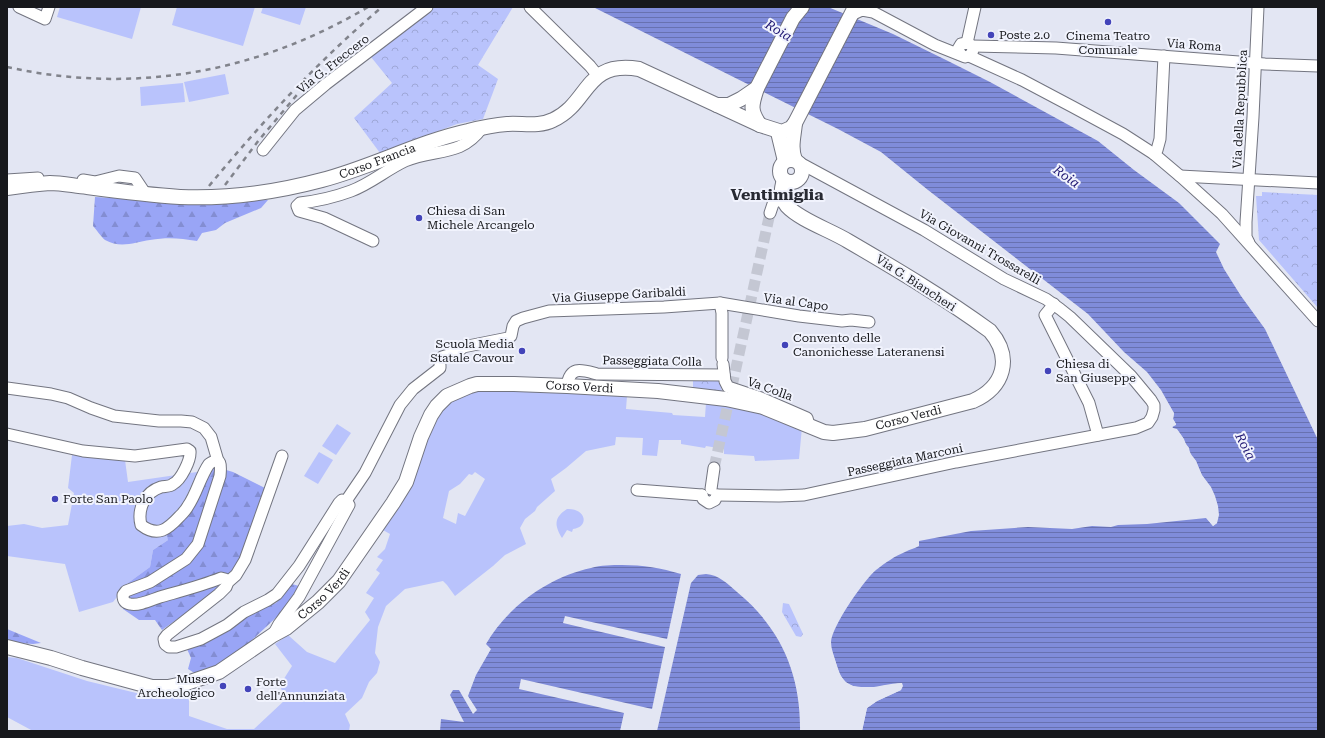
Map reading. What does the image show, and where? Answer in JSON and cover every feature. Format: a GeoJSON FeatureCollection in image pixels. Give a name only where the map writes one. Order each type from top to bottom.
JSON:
{"type":"FeatureCollection","features":[{"type":"Feature","properties":{"kind":"main road"},"geometry":{"type":"LineString","coordinates":[[717,105],[729,105],[746,102],[757,88],[795,13],[802,7]]}},
{"type":"Feature","properties":{"kind":"main road"},"geometry":{"type":"LineString","coordinates":[[793,161],[781,165],[779,170],[780,176],[784,180],[792,182],[800,178],[802,168],[793,161],[778,132],[786,131],[791,128],[861,10]]}},
{"type":"Feature","properties":{"kind":"main road","name":"Corso Francia"},"geometry":{"type":"LineString","coordinates":[[7,188],[51,183],[180,197],[227,196],[262,193],[322,180],[432,141],[482,128],[506,124],[547,123],[558,118],[567,111],[598,76],[610,70],[626,66],[639,69],[778,132]]}},
{"type":"Feature","properties":{"kind":"main road"},"geometry":{"type":"LineString","coordinates":[[746,102],[760,125]]}},
{"type":"Feature","properties":{"kind":"main road"},"geometry":{"type":"LineString","coordinates":[[793,161],[792,152],[797,119]]}},
{"type":"Feature","properties":{"kind":"main road"},"geometry":{"type":"LineString","coordinates":[[781,196],[781,189],[784,180]]}},
{"type":"Feature","properties":{"kind":"main road","name":"Via G. Biancheri"},"geometry":{"type":"LineString","coordinates":[[781,196],[784,202],[794,212],[833,232],[898,270],[990,331],[1002,349],[1004,360],[1003,371],[998,378]]}},
{"type":"Feature","properties":{"kind":"main road","name":"Corso Verdi"},"geometry":{"type":"LineString","coordinates":[[7,647],[152,687],[168,687],[187,684],[219,672],[273,635],[286,628],[307,611],[339,581],[393,503],[402,487],[421,437],[431,415],[437,406],[447,396],[459,389],[477,384],[567,386],[658,392],[726,399],[763,407],[824,432],[833,433],[864,429],[973,401],[984,396],[998,378]]}},
{"type":"Feature","properties":{"kind":"street"},"geometry":{"type":"LineString","coordinates":[[19,7],[45,19],[48,7]]}},
{"type":"Feature","properties":{"kind":"street","name":"Via G. Freccero"},"geometry":{"type":"LineString","coordinates":[[263,150],[295,110],[326,84],[428,7]]}},
{"type":"Feature","properties":{"kind":"street"},"geometry":{"type":"LineString","coordinates":[[530,7],[590,66],[598,76]]}},
{"type":"Feature","properties":{"kind":"street"},"geometry":{"type":"LineString","coordinates":[[975,7],[966,49],[1123,134],[1154,154],[1226,218],[1318,321]]}},
{"type":"Feature","properties":{"kind":"street","name":"Via della Repubblica"},"geometry":{"type":"LineString","coordinates":[[1250,245],[1246,237],[1258,7]]}},
{"type":"Feature","properties":{"kind":"street","name":"Via Roma"},"geometry":{"type":"LineString","coordinates":[[861,10],[927,40],[938,40],[966,49],[1056,48],[1255,63],[1318,66]]}},
{"type":"Feature","properties":{"kind":"street"},"geometry":{"type":"LineString","coordinates":[[1154,154],[1157,150],[1160,139],[1164,56]]}},
{"type":"Feature","properties":{"kind":"street"},"geometry":{"type":"LineString","coordinates":[[373,241],[324,218],[299,211],[297,206],[300,203],[351,191],[406,160],[462,146],[475,138],[482,128]]}},
{"type":"Feature","properties":{"kind":"street","name":"Via Giovanni Trossarelli"},"geometry":{"type":"LineString","coordinates":[[793,161],[924,230],[1004,279],[1054,304],[1070,317],[1131,376]]}},
{"type":"Feature","properties":{"kind":"street"},"geometry":{"type":"LineString","coordinates":[[7,180],[49,177],[95,182],[119,176],[135,178],[145,194]]}},
{"type":"Feature","properties":{"kind":"street"},"geometry":{"type":"LineString","coordinates":[[1180,176],[1249,178],[1318,183]]}},
{"type":"Feature","properties":{"kind":"street"},"geometry":{"type":"LineString","coordinates":[[770,213],[773,204],[781,196]]}},
{"type":"Feature","properties":{"kind":"street"},"geometry":{"type":"LineString","coordinates":[[1226,218],[1239,219],[1247,213]]}},
{"type":"Feature","properties":{"kind":"street"},"geometry":{"type":"LineString","coordinates":[[720,303],[722,313],[723,366]]}},
{"type":"Feature","properties":{"kind":"street","name":"Via Giuseppe Garibaldi"},"geometry":{"type":"LineString","coordinates":[[346,501],[365,473],[400,405],[413,389],[440,364],[442,357],[458,352],[463,347],[499,341],[511,336],[513,326],[516,321],[549,311],[720,303]]}},
{"type":"Feature","properties":{"kind":"street","name":"Via al Capo"},"geometry":{"type":"LineString","coordinates":[[720,303],[799,316],[842,321],[851,320],[869,322]]}},
{"type":"Feature","properties":{"kind":"street"},"geometry":{"type":"LineString","coordinates":[[1054,304],[1045,315],[1088,399],[1098,435]]}},
{"type":"Feature","properties":{"kind":"street","name":"Passeggiata Colla"},"geometry":{"type":"LineString","coordinates":[[567,386],[568,381],[574,371],[580,369],[597,374],[723,366]]}},
{"type":"Feature","properties":{"kind":"street","name":"Va Colla"},"geometry":{"type":"LineString","coordinates":[[723,366],[725,381],[728,387],[761,398],[792,411],[806,418],[809,425]]}},
{"type":"Feature","properties":{"kind":"street","name":"Passeggiata Marconi"},"geometry":{"type":"LineString","coordinates":[[638,490],[779,496],[804,495],[956,462],[1136,428],[1148,423],[1152,417],[1154,405],[1131,376]]}},
{"type":"Feature","properties":{"kind":"street"},"geometry":{"type":"LineString","coordinates":[[7,388],[44,392],[68,398],[114,416],[159,421],[192,422],[204,428],[211,437],[218,461],[222,465],[220,476],[198,544],[186,559],[150,582],[126,591],[123,595],[123,599],[125,603],[130,604],[143,602],[190,589],[221,578],[228,582]]}},
{"type":"Feature","properties":{"kind":"street"},"geometry":{"type":"LineString","coordinates":[[7,434],[83,451],[134,456],[187,450],[190,451],[190,456],[186,467],[177,482],[172,486],[162,486],[154,490],[142,503],[139,513],[141,525],[147,530],[154,531],[163,530],[170,527],[188,507],[206,469],[213,461],[218,461]]}},
{"type":"Feature","properties":{"kind":"street"},"geometry":{"type":"LineString","coordinates":[[273,635],[279,624],[299,597],[349,505],[346,501],[342,500],[339,503],[299,566],[277,594],[244,612],[227,625],[202,639],[176,647],[169,647],[165,644],[164,639],[219,594],[226,587],[228,582],[236,575],[245,560],[282,456]]}},
{"type":"Feature","properties":{"kind":"street"},"geometry":{"type":"LineString","coordinates":[[710,493],[714,468]]}},
{"type":"Feature","properties":{"kind":"green space"},"geometry":{"type":"Polygon","coordinates":[[[60,7],[141,7],[132,39],[57,17],[60,7]]]}},
{"type":"Feature","properties":{"kind":"green space"},"geometry":{"type":"Polygon","coordinates":[[[177,7],[255,7],[243,46],[172,25],[177,7]]]}},
{"type":"Feature","properties":{"kind":"green space"},"geometry":{"type":"Polygon","coordinates":[[[263,7],[306,7],[300,25],[261,13],[263,7]]]}},
{"type":"Feature","properties":{"kind":"green space"},"geometry":{"type":"Polygon","coordinates":[[[435,7],[513,7],[478,65],[498,79],[483,119],[457,124],[380,153],[354,118],[392,83],[371,57],[435,7]]]}},
{"type":"Feature","properties":{"kind":"green space"},"geometry":{"type":"Polygon","coordinates":[[[225,74],[229,94],[189,102],[184,82],[225,74]]]}},
{"type":"Feature","properties":{"kind":"green space"},"geometry":{"type":"Polygon","coordinates":[[[183,83],[185,102],[141,106],[140,87],[183,83]]]}},
{"type":"Feature","properties":{"kind":"green space"},"geometry":{"type":"Polygon","coordinates":[[[1262,192],[1318,195],[1318,308],[1259,240],[1256,196],[1262,196],[1262,192]]]}},
{"type":"Feature","properties":{"kind":"green space"},"geometry":{"type":"Polygon","coordinates":[[[95,197],[165,201],[268,200],[261,208],[225,223],[216,230],[202,233],[197,241],[162,238],[128,244],[117,244],[105,240],[93,226],[95,197]]]}},
{"type":"Feature","properties":{"kind":"green space"},"geometry":{"type":"Polygon","coordinates":[[[718,380],[720,382],[722,392],[693,390],[693,381],[718,380]]]}},
{"type":"Feature","properties":{"kind":"green space"},"geometry":{"type":"Polygon","coordinates":[[[476,390],[539,391],[627,396],[626,409],[672,413],[673,415],[705,417],[706,403],[747,408],[802,427],[799,459],[755,461],[754,456],[724,454],[724,449],[706,446],[705,448],[681,444],[681,440],[659,440],[657,456],[642,455],[643,438],[616,437],[615,445],[586,451],[551,479],[555,491],[525,519],[520,528],[526,544],[505,555],[455,596],[443,581],[405,589],[386,606],[378,627],[375,653],[380,662],[377,673],[369,682],[362,698],[345,714],[350,725],[349,731],[33,731],[7,717],[7,657],[17,658],[87,681],[161,699],[189,690],[189,716],[227,729],[254,729],[285,700],[280,685],[292,666],[275,644],[288,635],[307,652],[335,663],[370,620],[365,612],[374,598],[366,593],[380,573],[376,570],[383,560],[377,557],[385,549],[390,534],[383,530],[399,502],[429,432],[443,407],[452,401],[476,390]],[[475,472],[472,475],[469,474],[460,484],[449,491],[443,518],[456,524],[458,513],[465,516],[485,479],[475,472]]]}},
{"type":"Feature","properties":{"kind":"green space"},"geometry":{"type":"Polygon","coordinates":[[[337,424],[351,433],[336,455],[322,446],[337,424]]]}},
{"type":"Feature","properties":{"kind":"green space"},"geometry":{"type":"Polygon","coordinates":[[[319,452],[333,460],[318,484],[304,476],[319,452]]]}},
{"type":"Feature","properties":{"kind":"green space"},"geometry":{"type":"Polygon","coordinates":[[[72,455],[125,460],[128,482],[197,472],[168,540],[153,550],[150,567],[128,583],[113,602],[79,612],[65,564],[7,556],[7,526],[24,524],[42,528],[68,525],[74,493],[68,488],[72,455]]]}},
{"type":"Feature","properties":{"kind":"green space"},"geometry":{"type":"Polygon","coordinates":[[[216,467],[233,472],[265,488],[235,570],[207,598],[162,630],[155,620],[139,620],[123,609],[128,583],[150,567],[153,550],[168,540],[165,525],[184,504],[197,472],[216,467]]]}},
{"type":"Feature","properties":{"kind":"green space"},"geometry":{"type":"Polygon","coordinates":[[[567,509],[573,509],[582,514],[584,522],[578,528],[573,529],[572,532],[567,530],[562,538],[558,530],[557,519],[562,512],[567,509]]]}},
{"type":"Feature","properties":{"kind":"green space"},"geometry":{"type":"Polygon","coordinates":[[[292,584],[299,586],[283,611],[250,642],[215,668],[196,674],[188,669],[191,658],[187,649],[249,613],[276,603],[292,584]]]}},
{"type":"Feature","properties":{"kind":"green space"},"geometry":{"type":"Polygon","coordinates":[[[783,603],[789,604],[803,634],[801,637],[796,636],[782,612],[783,603]]]}},
{"type":"Feature","properties":{"kind":"green space"},"geometry":{"type":"Polygon","coordinates":[[[7,629],[41,643],[33,644],[7,642],[7,629]]]}},
{"type":"Feature","properties":{"kind":"water","name":"Roia"},"geometry":{"type":"Polygon","coordinates":[[[593,7],[828,7],[893,34],[946,60],[990,82],[1098,141],[1179,203],[1220,244],[1216,252],[1224,269],[1265,329],[1318,440],[1318,731],[862,731],[867,708],[877,701],[901,690],[902,683],[865,688],[849,684],[844,680],[837,667],[831,642],[837,625],[857,593],[876,570],[890,560],[919,546],[919,541],[971,531],[1028,527],[1072,529],[1092,526],[1111,527],[1118,525],[1147,524],[1206,518],[1213,526],[1217,523],[1215,498],[1202,476],[1189,448],[1180,434],[1172,427],[1176,424],[1173,419],[1174,413],[1161,390],[1147,372],[1124,352],[1088,314],[881,152],[838,129],[593,7]]]}},
{"type":"Feature","properties":{"kind":"water"},"geometry":{"type":"Polygon","coordinates":[[[622,565],[652,567],[681,574],[667,639],[565,616],[563,623],[665,647],[652,709],[521,679],[519,689],[624,713],[620,731],[440,731],[441,719],[464,722],[450,695],[453,690],[459,690],[473,714],[477,710],[468,696],[476,675],[491,649],[486,644],[495,630],[518,606],[545,586],[575,572],[599,566],[622,565]]]}},
{"type":"Feature","properties":{"kind":"water"},"geometry":{"type":"Polygon","coordinates":[[[706,574],[719,578],[734,589],[766,621],[777,637],[792,672],[797,691],[800,731],[657,731],[691,583],[698,575],[706,574]]]}},
{"type":"Feature","properties":{"kind":"pier"},"geometry":{"type":"Polygon","coordinates":[[[1171,411],[1174,413],[1173,419],[1176,424],[1172,427],[1177,429],[1184,439],[1189,448],[1189,453],[1196,461],[1202,475],[1211,487],[1215,496],[1219,515],[1217,523],[1213,526],[1205,516],[1207,516],[1213,523],[1215,522],[1216,507],[1213,497],[1188,454],[1183,440],[1176,431],[1172,431],[1171,429],[1170,426],[1174,424],[1171,420],[1171,411]]]}},
{"type":"Feature","properties":{"kind":"pier"},"geometry":{"type":"Polygon","coordinates":[[[829,642],[840,675],[845,682],[853,686],[861,687],[877,687],[902,683],[903,686],[901,690],[877,701],[867,708],[862,731],[860,731],[861,723],[866,707],[876,699],[899,688],[900,685],[877,689],[861,689],[853,688],[844,683],[838,676],[830,652],[829,642]]]}},
{"type":"Feature","properties":{"kind":"tunnel"},"geometry":{"type":"LineString","coordinates":[[714,468],[770,213]]}},
{"type":"Feature","properties":{"kind":"railway"},"geometry":{"type":"LineString","coordinates":[[7,67],[54,75],[101,79],[147,78],[193,72],[238,62],[282,48],[326,30],[368,7]]}},
{"type":"Feature","properties":{"kind":"railway"},"geometry":{"type":"LineString","coordinates":[[209,186],[270,115],[313,70],[382,7]]}},
{"type":"Feature","properties":{"kind":"railway"},"geometry":{"type":"LineString","coordinates":[[225,185],[259,140],[301,90]]}},
{"type":"Feature","properties":{"kind":"place","name":"Cinema Teatro Comunale"},"geometry":{"type":"Point","coordinates":[1108,22]}},
{"type":"Feature","properties":{"kind":"place","name":"Poste 2.0"},"geometry":{"type":"Point","coordinates":[991,35]}},
{"type":"Feature","properties":{"kind":"place","name":"Chiesa di San Michele Arcangelo"},"geometry":{"type":"Point","coordinates":[419,218]}},
{"type":"Feature","properties":{"kind":"place","name":"Convento delle Canonichesse Lateranensi"},"geometry":{"type":"Point","coordinates":[785,345]}},
{"type":"Feature","properties":{"kind":"place","name":"Scuola Media Statale Cavour"},"geometry":{"type":"Point","coordinates":[522,351]}},
{"type":"Feature","properties":{"kind":"place","name":"Chiesa di San Giuseppe"},"geometry":{"type":"Point","coordinates":[1048,371]}},
{"type":"Feature","properties":{"kind":"place","name":"Forte San Paolo"},"geometry":{"type":"Point","coordinates":[55,499]}},
{"type":"Feature","properties":{"kind":"place","name":"Museo Archeologico"},"geometry":{"type":"Point","coordinates":[223,686]}},
{"type":"Feature","properties":{"kind":"place","name":"Forte dell'Annunziata"},"geometry":{"type":"Point","coordinates":[248,689]}},
{"type":"Feature","properties":{"kind":"district","name":"Ventimiglia"},"geometry":{"type":"Point","coordinates":[777,194]}}]}
